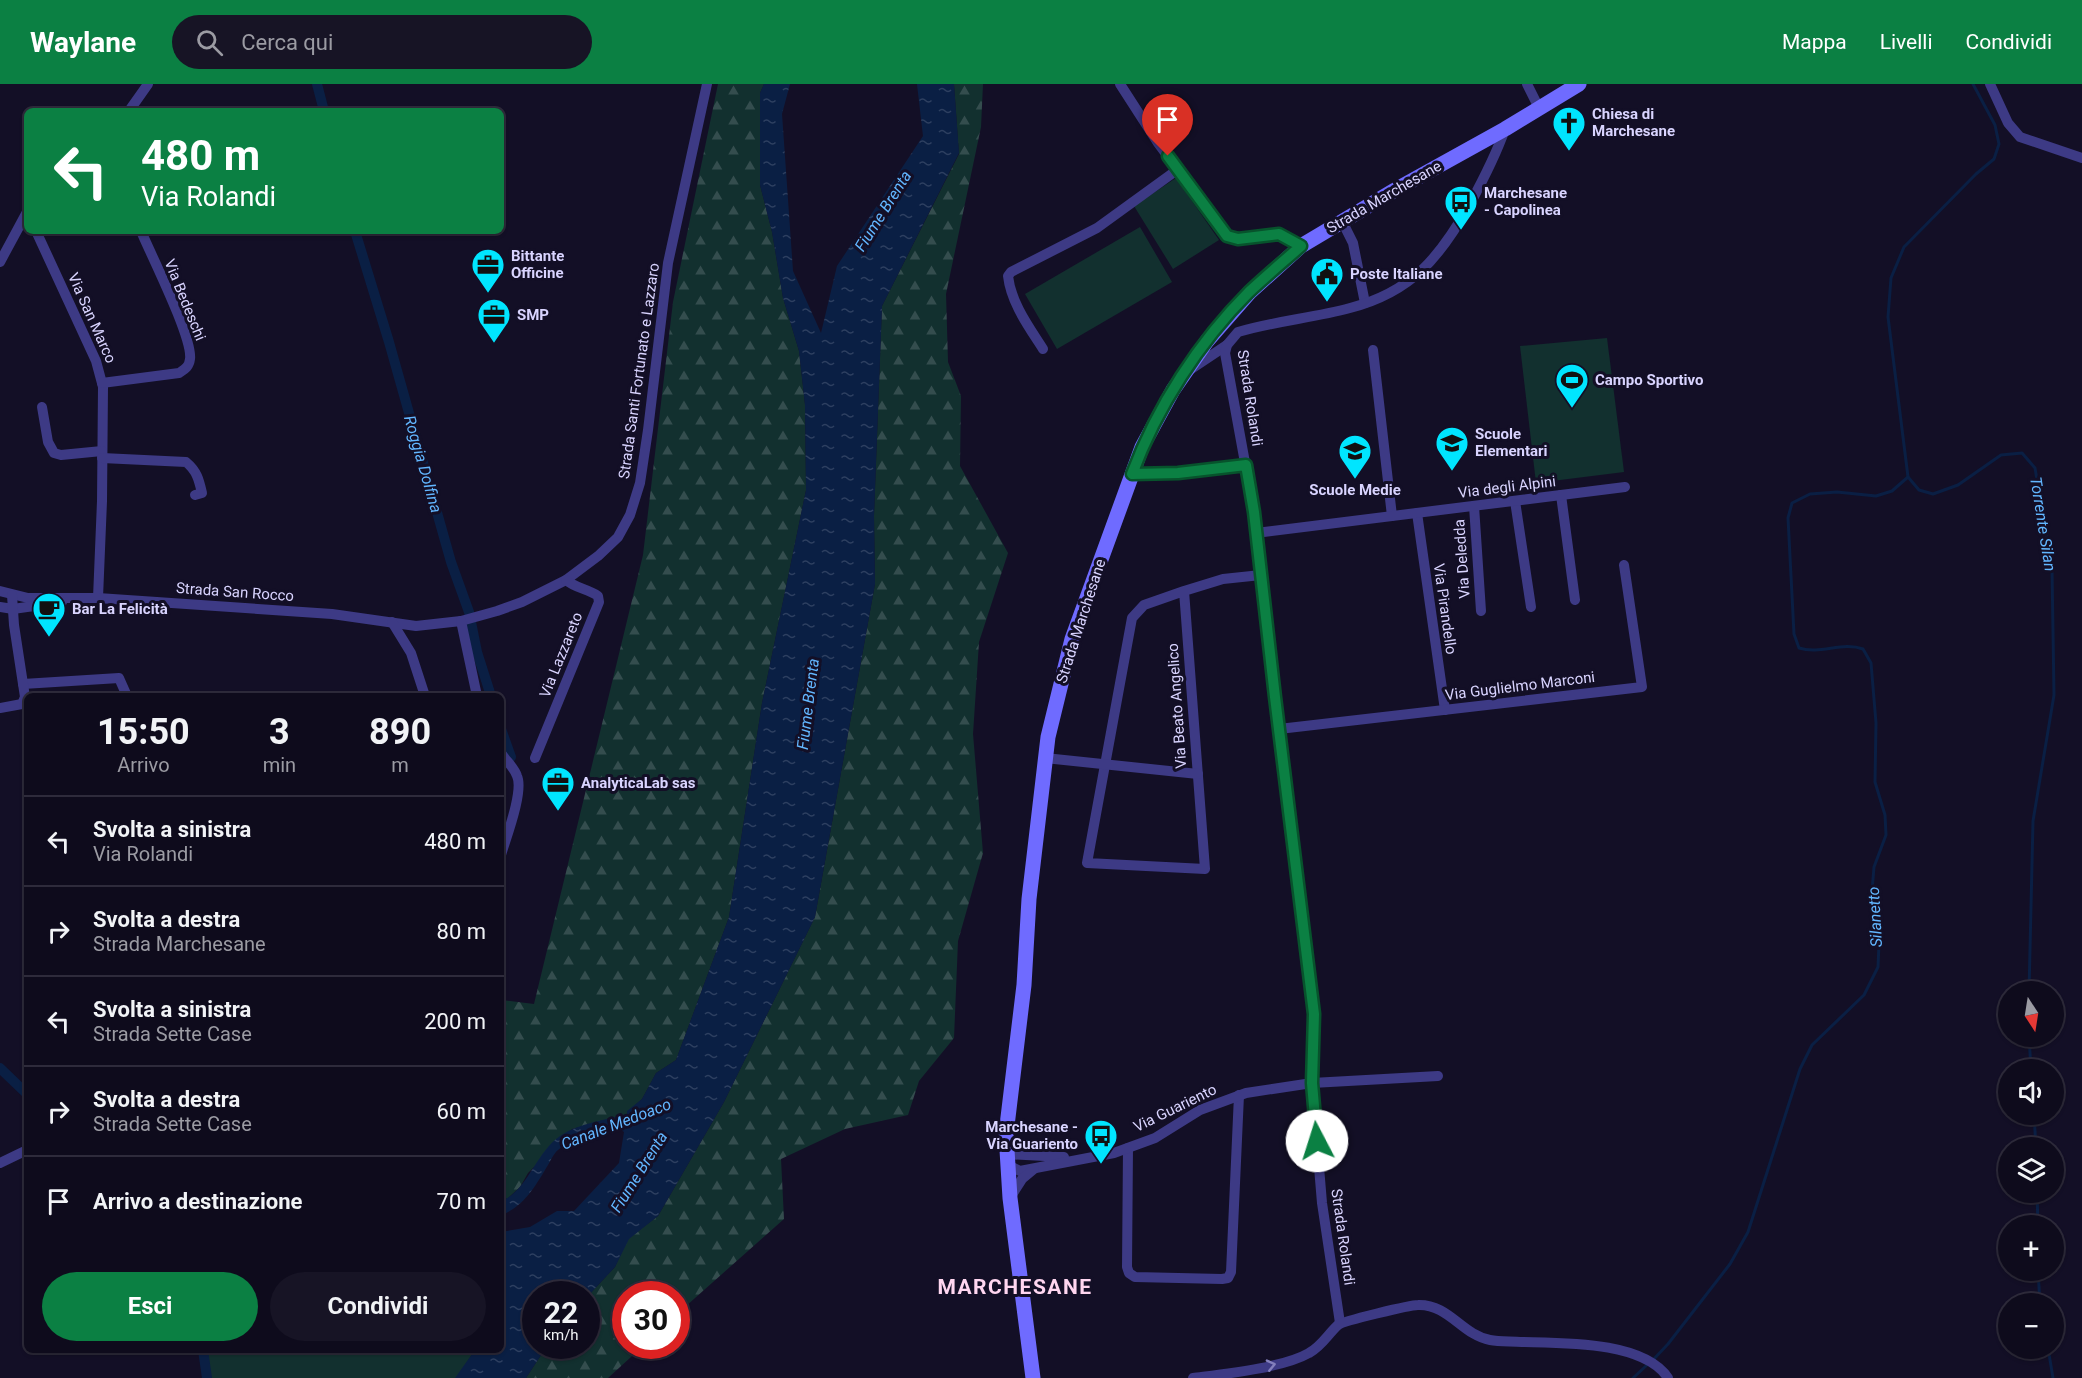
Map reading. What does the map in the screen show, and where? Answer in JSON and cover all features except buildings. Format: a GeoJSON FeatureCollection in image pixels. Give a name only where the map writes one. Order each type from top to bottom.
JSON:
{"type":"FeatureCollection","features":[{"type":"Feature","properties":{"kind":"main road","name":"Strada Marchesane"},"geometry":{"type":"LineString","coordinates":[[1033,1378],[1006,1158],[1006,1134],[1024,985],[1029,899],[1046,758],[1058,690],[1072,639],[1142,447],[1173,390],[1207,340],[1249,292],[1301,246],[1579,84]]}},
{"type":"Feature","properties":{"kind":"street"},"geometry":{"type":"LineString","coordinates":[[131,108],[148,84]]}},
{"type":"Feature","properties":{"kind":"street","name":"Strada Santi Fortunato e Lazzaro"},"geometry":{"type":"LineString","coordinates":[[392,622],[416,626],[464,620],[522,602],[566,580],[598,556],[618,537],[630,515],[640,483],[668,263],[707,84]]}},
{"type":"Feature","properties":{"kind":"street"},"geometry":{"type":"LineString","coordinates":[[1120,84],[1177,170],[1227,236],[1238,239],[1279,234],[1301,246]]}},
{"type":"Feature","properties":{"kind":"street"},"geometry":{"type":"LineString","coordinates":[[1527,84],[1539,108]]}},
{"type":"Feature","properties":{"kind":"street"},"geometry":{"type":"LineString","coordinates":[[1990,84],[2008,123],[2020,137],[2082,158]]}},
{"type":"Feature","properties":{"kind":"street","name":"Strada Rolandi"},"geometry":{"type":"LineString","coordinates":[[1340,1323],[1322,1203],[1312,1083],[1314,1014],[1262,575],[1246,465],[1225,353],[1227,345],[1238,332],[1351,308],[1392,292],[1414,277],[1438,255],[1480,186],[1505,129]]}},
{"type":"Feature","properties":{"kind":"street"},"geometry":{"type":"LineString","coordinates":[[1043,349],[1022,316],[1009,285],[1008,276],[1011,272],[1097,228],[1177,170]]}},
{"type":"Feature","properties":{"kind":"street"},"geometry":{"type":"LineString","coordinates":[[0,262],[24,218]]}},
{"type":"Feature","properties":{"kind":"street"},"geometry":{"type":"LineString","coordinates":[[1342,221],[1353,243],[1365,303]]}},
{"type":"Feature","properties":{"kind":"street","name":"Via San Marco"},"geometry":{"type":"LineString","coordinates":[[37,234],[96,361],[102,382],[98,598]]}},
{"type":"Feature","properties":{"kind":"street","name":"Via Bedeschi"},"geometry":{"type":"LineString","coordinates":[[102,382],[179,373],[187,369],[190,360],[185,333],[142,234]]}},
{"type":"Feature","properties":{"kind":"street"},"geometry":{"type":"LineString","coordinates":[[1184,375],[1218,349],[1227,345]]}},
{"type":"Feature","properties":{"kind":"street"},"geometry":{"type":"LineString","coordinates":[[1373,350],[1392,516]]}},
{"type":"Feature","properties":{"kind":"street"},"geometry":{"type":"LineString","coordinates":[[42,407],[48,442],[54,453],[186,462],[195,469],[199,479],[202,493],[195,495]]}},
{"type":"Feature","properties":{"kind":"street"},"geometry":{"type":"LineString","coordinates":[[1132,474],[1178,473],[1246,465]]}},
{"type":"Feature","properties":{"kind":"street","name":"Via degli Alpini"},"geometry":{"type":"LineString","coordinates":[[1256,533],[1625,487]]}},
{"type":"Feature","properties":{"kind":"street"},"geometry":{"type":"LineString","coordinates":[[1561,495],[1575,600]]}},
{"type":"Feature","properties":{"kind":"street"},"geometry":{"type":"LineString","coordinates":[[1515,501],[1531,607]]}},
{"type":"Feature","properties":{"kind":"street","name":"Via Deledda"},"geometry":{"type":"LineString","coordinates":[[1473,506],[1481,611]]}},
{"type":"Feature","properties":{"kind":"street","name":"Via Pirandello"},"geometry":{"type":"LineString","coordinates":[[1418,513],[1428,601],[1445,710]]}},
{"type":"Feature","properties":{"kind":"street","name":"Via Guglielmo Marconi"},"geometry":{"type":"LineString","coordinates":[[1279,729],[1642,687],[1624,565]]}},
{"type":"Feature","properties":{"kind":"street"},"geometry":{"type":"LineString","coordinates":[[1198,774],[1205,869],[1088,863],[1132,618],[1144,605],[1184,591],[1223,579],[1262,575]]}},
{"type":"Feature","properties":{"kind":"street","name":"Via Lazzareto"},"geometry":{"type":"LineString","coordinates":[[535,758],[599,602],[598,596],[566,580]]}},
{"type":"Feature","properties":{"kind":"street","name":"Strada San Rocco"},"geometry":{"type":"LineString","coordinates":[[0,591],[28,598],[98,598],[332,614],[392,622]]}},
{"type":"Feature","properties":{"kind":"street","name":"Via Beato Angelico"},"geometry":{"type":"LineString","coordinates":[[1046,758],[1104,766],[1198,774],[1184,591]]}},
{"type":"Feature","properties":{"kind":"street"},"geometry":{"type":"LineString","coordinates":[[12,595],[24,693]]}},
{"type":"Feature","properties":{"kind":"street","name":"Strada San Rocco"},"geometry":{"type":"LineString","coordinates":[[0,607],[13,609],[76,599]]}},
{"type":"Feature","properties":{"kind":"street"},"geometry":{"type":"LineString","coordinates":[[464,620],[476,693]]}},
{"type":"Feature","properties":{"kind":"street"},"geometry":{"type":"LineString","coordinates":[[392,622],[411,652],[424,693]]}},
{"type":"Feature","properties":{"kind":"street"},"geometry":{"type":"LineString","coordinates":[[410,625],[411,652]]}},
{"type":"Feature","properties":{"kind":"street"},"geometry":{"type":"LineString","coordinates":[[23,684],[119,678],[126,693]]}},
{"type":"Feature","properties":{"kind":"street"},"geometry":{"type":"LineString","coordinates":[[0,708],[22,704],[24,699]]}},
{"type":"Feature","properties":{"kind":"street"},"geometry":{"type":"LineString","coordinates":[[504,757],[517,776],[519,783],[507,819],[504,837]]}},
{"type":"Feature","properties":{"kind":"street"},"geometry":{"type":"LineString","coordinates":[[1312,1083],[1438,1076]]}},
{"type":"Feature","properties":{"kind":"street","name":"Via Guariento"},"geometry":{"type":"LineString","coordinates":[[1088,1158],[1006,1158],[1010,1166],[1020,1171],[1036,1167],[1088,1158],[1114,1153],[1155,1138],[1200,1110],[1239,1095],[1312,1083]]}},
{"type":"Feature","properties":{"kind":"street"},"geometry":{"type":"LineString","coordinates":[[1128,1148],[1127,1268],[1129,1274],[1136,1277],[1228,1278],[1231,1272],[1239,1095]]}},
{"type":"Feature","properties":{"kind":"street"},"geometry":{"type":"LineString","coordinates":[[0,1163],[24,1151]]}},
{"type":"Feature","properties":{"kind":"street"},"geometry":{"type":"LineString","coordinates":[[1010,1198],[1022,1179],[1036,1167]]}},
{"type":"Feature","properties":{"kind":"street"},"geometry":{"type":"LineString","coordinates":[[1193,1378],[1237,1373],[1285,1362],[1308,1354],[1324,1342],[1340,1323],[1418,1305],[1447,1312],[1468,1331],[1489,1340],[1574,1344],[1623,1351],[1650,1362],[1668,1378]]}},
{"type":"Feature","properties":{"kind":"green space"},"geometry":{"type":"Polygon","coordinates":[[[718,84],[764,84],[760,93],[760,185],[772,232],[783,298],[799,351],[805,405],[806,490],[762,703],[729,917],[676,1060],[656,1073],[642,1099],[627,1114],[572,1129],[528,1173],[520,1187],[504,1200],[504,1000],[534,1004],[643,555],[673,302],[718,84]]]}},
{"type":"Feature","properties":{"kind":"green space"},"geometry":{"type":"Polygon","coordinates":[[[954,84],[983,84],[981,127],[946,294],[948,362],[961,396],[960,466],[1008,553],[979,642],[973,734],[983,853],[958,941],[954,1038],[919,1081],[908,1115],[845,1129],[781,1159],[784,1219],[690,1302],[690,1281],[612,1281],[612,1359],[629,1359],[608,1378],[526,1378],[538,1359],[600,1359],[600,1283],[615,1267],[628,1239],[658,1216],[724,1102],[815,917],[875,584],[874,516],[882,306],[959,154],[954,84]]]}},
{"type":"Feature","properties":{"kind":"green space"},"geometry":{"type":"Polygon","coordinates":[[[1176,178],[1219,240],[1173,269],[1134,206],[1176,178]]]}},
{"type":"Feature","properties":{"kind":"green space"},"geometry":{"type":"Polygon","coordinates":[[[1140,227],[1172,282],[1057,349],[1025,294],[1140,227]]]}},
{"type":"Feature","properties":{"kind":"green space","name":"Campo Sportivo"},"geometry":{"type":"Polygon","coordinates":[[[1607,338],[1624,472],[1536,483],[1520,346],[1607,338]]]}},
{"type":"Feature","properties":{"kind":"green space"},"geometry":{"type":"Polygon","coordinates":[[[199,1353],[473,1353],[456,1378],[203,1378],[199,1353]]]}},
{"type":"Feature","properties":{"kind":"water"},"geometry":{"type":"Polygon","coordinates":[[[764,84],[790,84],[782,114],[793,271],[821,333],[837,266],[923,136],[917,84],[954,84],[959,153],[882,306],[874,516],[875,584],[815,917],[724,1102],[658,1216],[629,1239],[615,1267],[600,1283],[600,1281],[522,1281],[522,1359],[538,1359],[526,1378],[455,1378],[473,1353],[504,1353],[504,1231],[530,1227],[557,1211],[574,1211],[619,1163],[624,1132],[620,1129],[596,1134],[564,1145],[555,1153],[534,1188],[523,1201],[504,1214],[504,1199],[518,1189],[544,1152],[560,1136],[584,1125],[627,1114],[627,1111],[642,1099],[656,1073],[676,1060],[729,917],[762,703],[806,490],[805,405],[799,351],[783,298],[772,232],[760,185],[760,93],[764,84]]]}},
{"type":"Feature","properties":{"kind":"waterway","name":"Roggia Dolfina"},"geometry":{"type":"LineString","coordinates":[[317,84],[323,108]]}},
{"type":"Feature","properties":{"kind":"waterway","name":"Torrente Silan"},"geometry":{"type":"LineString","coordinates":[[1973,84],[1995,125],[1999,144],[1994,159],[1976,174],[1904,247],[1891,278],[1888,317],[1908,477],[1919,490],[1933,494],[1958,485],[2001,455],[2022,453],[2035,468],[2052,569],[2054,695],[2033,821],[2029,981]]}},
{"type":"Feature","properties":{"kind":"waterway","name":"Roggia Dolfina"},"geometry":{"type":"LineString","coordinates":[[356,234],[451,562],[469,612],[477,652],[490,693]]}},
{"type":"Feature","properties":{"kind":"waterway","name":"Silanetto"},"geometry":{"type":"LineString","coordinates":[[1652,1361],[1668,1344],[1730,1264],[1748,1232],[1800,1069],[1812,1045],[1864,995],[1878,967],[1879,944],[1872,891],[1874,867],[1886,835],[1885,815],[1875,782],[1876,723],[1871,663],[1863,649],[1855,647],[1815,650],[1799,648],[1794,634],[1788,518],[1792,503],[1810,494],[1837,492],[1876,496],[1892,491],[1908,477]]}},
{"type":"Feature","properties":{"kind":"waterway","name":"Roggia Dolfina"},"geometry":{"type":"LineString","coordinates":[[504,737],[511,757]]}},
{"type":"Feature","properties":{"kind":"waterway","name":"Torrente Silan"},"geometry":{"type":"LineString","coordinates":[[2030,1047],[2030,1059]]}},
{"type":"Feature","properties":{"kind":"waterway"},"geometry":{"type":"LineString","coordinates":[[0,1068],[24,1091]]}},
{"type":"Feature","properties":{"kind":"waterway","name":"Torrente Silan"},"geometry":{"type":"LineString","coordinates":[[2035,1125],[2035,1137]]}},
{"type":"Feature","properties":{"kind":"waterway","name":"Torrente Silan"},"geometry":{"type":"LineString","coordinates":[[2037,1203],[2038,1215]]}},
{"type":"Feature","properties":{"kind":"waterway","name":"Torrente Silan"},"geometry":{"type":"LineString","coordinates":[[2039,1281],[2039,1293]]}},
{"type":"Feature","properties":{"kind":"waterway"},"geometry":{"type":"LineString","coordinates":[[203,1353],[207,1378]]}},
{"type":"Feature","properties":{"kind":"waterway","name":"Torrente Silan"},"geometry":{"type":"LineString","coordinates":[[2050,1359],[2053,1378]]}},
{"type":"Feature","properties":{"kind":"waterway","name":"Silanetto"},"geometry":{"type":"LineString","coordinates":[[1633,1378],[1647,1365]]}},
{"type":"Feature","properties":{"kind":"place","name":"Chiesa di Marchesane"},"geometry":{"type":"Point","coordinates":[1569,152]}},
{"type":"Feature","properties":{"kind":"place","name":"Marchesane - Capolinea"},"geometry":{"type":"Point","coordinates":[1461,231]}},
{"type":"Feature","properties":{"kind":"place","name":"Bittante Officine"},"geometry":{"type":"Point","coordinates":[488,294]}},
{"type":"Feature","properties":{"kind":"place","name":"Poste Italiane"},"geometry":{"type":"Point","coordinates":[1327,303]}},
{"type":"Feature","properties":{"kind":"place","name":"SMP"},"geometry":{"type":"Point","coordinates":[494,344]}},
{"type":"Feature","properties":{"kind":"place","name":"Campo Sportivo"},"geometry":{"type":"Point","coordinates":[1572,409]}},
{"type":"Feature","properties":{"kind":"place","name":"Scuole Elementari"},"geometry":{"type":"Point","coordinates":[1452,472]}},
{"type":"Feature","properties":{"kind":"place","name":"Scuole Medie"},"geometry":{"type":"Point","coordinates":[1355,480]}},
{"type":"Feature","properties":{"kind":"place","name":"Bar La Felicità"},"geometry":{"type":"Point","coordinates":[49,638]}},
{"type":"Feature","properties":{"kind":"place","name":"AnalyticaLab sas"},"geometry":{"type":"Point","coordinates":[558,812]}},
{"type":"Feature","properties":{"kind":"place","name":"Marchesane - Via Guariento"},"geometry":{"type":"Point","coordinates":[1101,1165]}},
{"type":"Feature","properties":{"kind":"district","name":"MARCHESANE"},"geometry":{"type":"Point","coordinates":[1015,1287]}},
{"type":"Feature","properties":{"kind":"route"},"geometry":{"type":"LineString","coordinates":[[1168,156],[1227,236],[1238,239],[1279,234],[1301,246],[1249,292],[1207,340],[1173,390],[1142,447],[1132,474],[1178,473],[1246,465],[1254,512],[1314,1014],[1312,1083],[1317,1141]]}},
{"type":"Feature","properties":{"kind":"water label","name":"Fiume Brenta"},"geometry":{"type":"Point","coordinates":[883,211]}},
{"type":"Feature","properties":{"kind":"water label","name":"Fiume Brenta"},"geometry":{"type":"Point","coordinates":[808,704]}},
{"type":"Feature","properties":{"kind":"water label","name":"Canale Medoaco"},"geometry":{"type":"Point","coordinates":[616,1124]}},
{"type":"Feature","properties":{"kind":"water label","name":"Fiume Brenta"},"geometry":{"type":"Point","coordinates":[639,1172]}}]}
